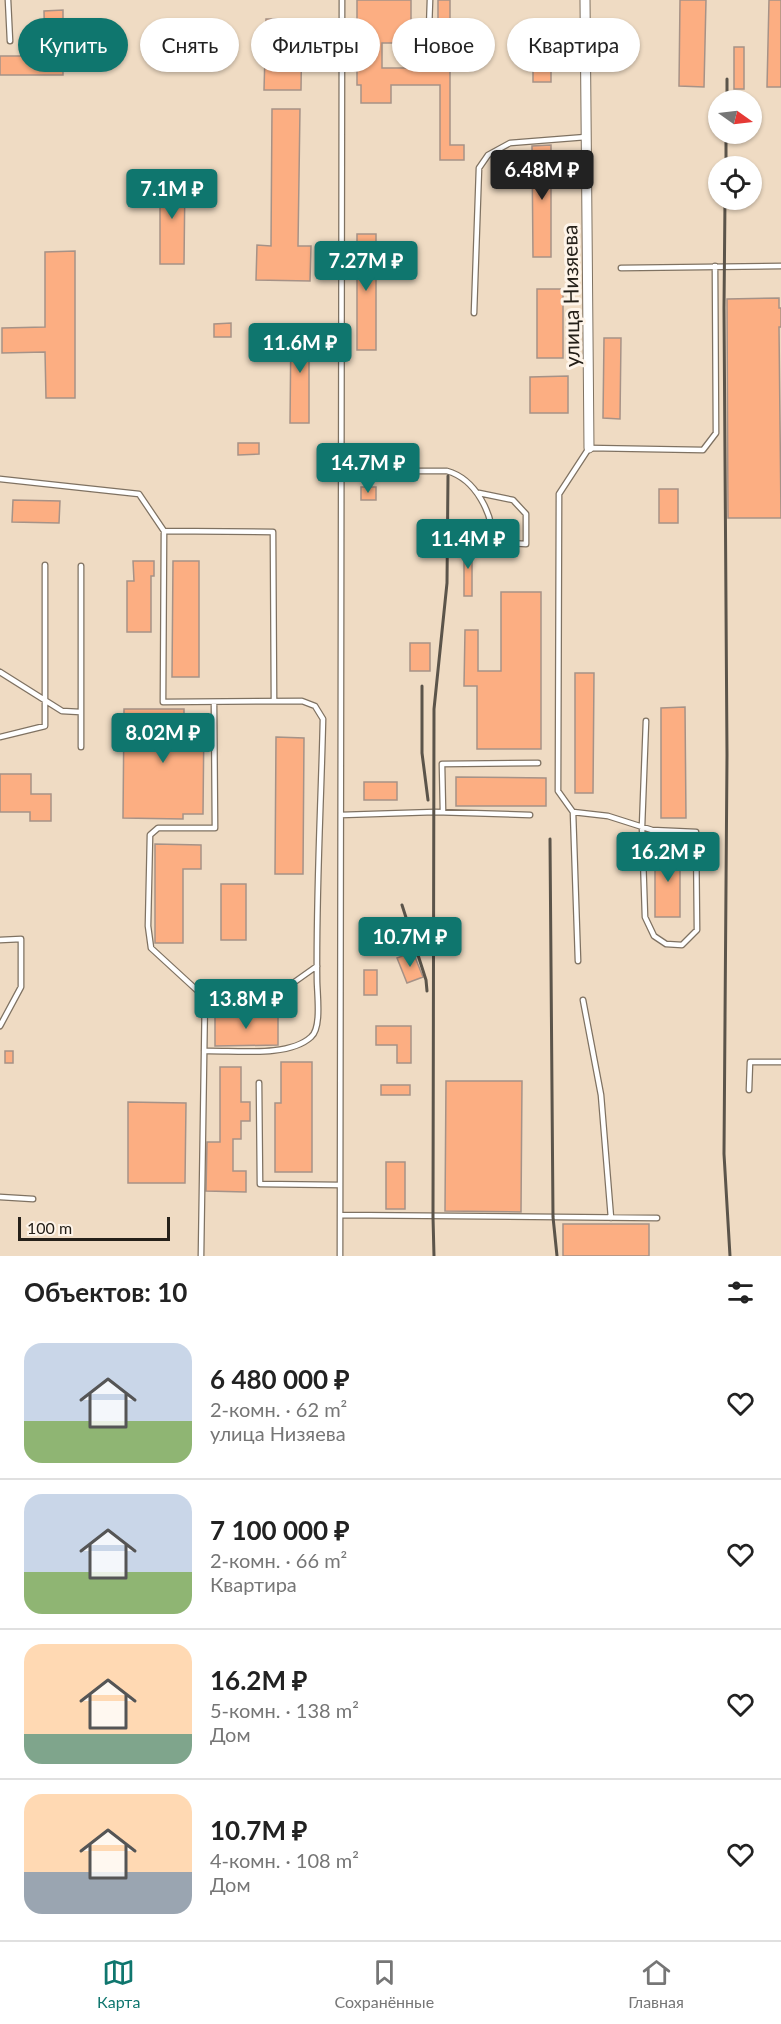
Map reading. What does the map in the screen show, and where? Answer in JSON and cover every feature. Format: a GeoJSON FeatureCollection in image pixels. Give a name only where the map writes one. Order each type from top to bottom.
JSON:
{"type":"FeatureCollection","features":[{"type":"Feature","properties":{"kind":"street","name":"улица Низяева"},"geometry":{"type":"LineString","coordinates":[[585,0],[589,448]]}},
{"type":"Feature","properties":{"kind":"lane"},"geometry":{"type":"LineString","coordinates":[[8,0],[10,41]]}},
{"type":"Feature","properties":{"kind":"lane"},"geometry":{"type":"LineString","coordinates":[[340,1256],[342,0]]}},
{"type":"Feature","properties":{"kind":"lane"},"geometry":{"type":"LineString","coordinates":[[429,18],[430,0]]}},
{"type":"Feature","properties":{"kind":"lane"},"geometry":{"type":"LineString","coordinates":[[474,313],[479,168],[488,155],[510,143],[586,137]]}},
{"type":"Feature","properties":{"kind":"lane"},"geometry":{"type":"LineString","coordinates":[[578,961],[573,812],[558,791],[560,494],[589,448],[703,450],[716,433],[715,266]]}},
{"type":"Feature","properties":{"kind":"lane"},"geometry":{"type":"LineString","coordinates":[[621,268],[781,266]]}},
{"type":"Feature","properties":{"kind":"lane"},"geometry":{"type":"LineString","coordinates":[[341,471],[447,471],[458,474],[478,493],[493,529],[493,542],[526,544],[526,514],[513,501],[478,493]]}},
{"type":"Feature","properties":{"kind":"lane"},"geometry":{"type":"LineString","coordinates":[[0,479],[139,494],[164,531],[164,702],[302,701],[315,706],[323,719],[317,966],[318,1026],[313,1036],[283,1050],[204,1051]]}},
{"type":"Feature","properties":{"kind":"lane"},"geometry":{"type":"LineString","coordinates":[[164,531],[273,532],[274,700]]}},
{"type":"Feature","properties":{"kind":"lane"},"geometry":{"type":"LineString","coordinates":[[0,736],[45,726],[45,565]]}},
{"type":"Feature","properties":{"kind":"lane"},"geometry":{"type":"LineString","coordinates":[[81,566],[81,747]]}},
{"type":"Feature","properties":{"kind":"lane"},"geometry":{"type":"LineString","coordinates":[[0,672],[62,711],[80,712]]}},
{"type":"Feature","properties":{"kind":"lane"},"geometry":{"type":"LineString","coordinates":[[214,702],[215,828],[158,828],[150,835],[148,926],[151,948],[200,993],[205,994],[264,995],[286,988],[317,966]]}},
{"type":"Feature","properties":{"kind":"lane"},"geometry":{"type":"LineString","coordinates":[[573,812],[608,816],[642,827],[652,830],[696,832],[697,930],[682,945],[666,944],[654,936],[645,916],[642,827],[646,721]]}},
{"type":"Feature","properties":{"kind":"lane"},"geometry":{"type":"LineString","coordinates":[[443,812],[442,764],[538,763]]}},
{"type":"Feature","properties":{"kind":"lane"},"geometry":{"type":"LineString","coordinates":[[341,815],[443,812],[530,815]]}},
{"type":"Feature","properties":{"kind":"lane"},"geometry":{"type":"LineString","coordinates":[[0,940],[21,939],[21,987],[0,1026]]}},
{"type":"Feature","properties":{"kind":"lane"},"geometry":{"type":"LineString","coordinates":[[201,1256],[205,994]]}},
{"type":"Feature","properties":{"kind":"lane"},"geometry":{"type":"LineString","coordinates":[[583,1000],[601,1095],[611,1218]]}},
{"type":"Feature","properties":{"kind":"lane"},"geometry":{"type":"LineString","coordinates":[[749,1090],[750,1062],[781,1062]]}},
{"type":"Feature","properties":{"kind":"lane"},"geometry":{"type":"LineString","coordinates":[[260,1083],[260,1184],[340,1185]]}},
{"type":"Feature","properties":{"kind":"lane"},"geometry":{"type":"LineString","coordinates":[[0,1197],[33,1199]]}},
{"type":"Feature","properties":{"kind":"lane"},"geometry":{"type":"LineString","coordinates":[[340,1215],[657,1218]]}},
{"type":"Feature","properties":{"kind":"shaded area"},"geometry":{"type":"Polygon","coordinates":[[[0,0],[781,0],[781,1256],[0,1256],[0,0]]]}},
{"type":"Feature","properties":{"kind":"building"},"geometry":{"type":"Polygon","coordinates":[[[357,0],[411,0],[411,18],[392,18],[392,43],[382,43],[382,68],[392,68],[392,72],[450,72],[450,145],[464,145],[464,160],[440,160],[440,85],[391,85],[391,103],[361,103],[361,85],[357,85],[357,72],[380,72],[380,18],[357,18],[357,0]]]}},
{"type":"Feature","properties":{"kind":"building"},"geometry":{"type":"Polygon","coordinates":[[[438,0],[450,0],[450,18],[438,18],[438,0]]]}},
{"type":"Feature","properties":{"kind":"building"},"geometry":{"type":"Polygon","coordinates":[[[680,0],[706,0],[704,87],[679,86],[680,0]]]}},
{"type":"Feature","properties":{"kind":"building"},"geometry":{"type":"Polygon","coordinates":[[[769,0],[781,0],[781,87],[767,87],[769,0]]]}},
{"type":"Feature","properties":{"kind":"building"},"geometry":{"type":"Polygon","coordinates":[[[63,10],[63,18],[44,18],[44,11],[63,10]]]}},
{"type":"Feature","properties":{"kind":"building"},"geometry":{"type":"Polygon","coordinates":[[[734,47],[744,47],[744,89],[734,89],[734,47]]]}},
{"type":"Feature","properties":{"kind":"building"},"geometry":{"type":"Polygon","coordinates":[[[0,56],[18,56],[18,72],[63,72],[63,75],[0,75],[0,56]]]}},
{"type":"Feature","properties":{"kind":"building"},"geometry":{"type":"Polygon","coordinates":[[[265,72],[301,72],[301,90],[264,90],[265,72]]]}},
{"type":"Feature","properties":{"kind":"building"},"geometry":{"type":"Polygon","coordinates":[[[533,72],[551,72],[551,82],[533,82],[533,72]]]}},
{"type":"Feature","properties":{"kind":"building"},"geometry":{"type":"Polygon","coordinates":[[[272,109],[300,109],[298,246],[311,246],[310,281],[256,280],[257,245],[271,246],[272,109]]]}},
{"type":"Feature","properties":{"kind":"building"},"geometry":{"type":"Polygon","coordinates":[[[551,145],[551,257],[533,257],[532,146],[551,145]]]}},
{"type":"Feature","properties":{"kind":"building"},"geometry":{"type":"Polygon","coordinates":[[[160,176],[185,177],[184,264],[160,264],[160,176]]]}},
{"type":"Feature","properties":{"kind":"building"},"geometry":{"type":"Polygon","coordinates":[[[357,234],[376,234],[376,350],[357,350],[357,234]]]}},
{"type":"Feature","properties":{"kind":"building"},"geometry":{"type":"Polygon","coordinates":[[[75,251],[75,398],[46,398],[45,352],[2,353],[2,328],[45,327],[45,252],[75,251]]]}},
{"type":"Feature","properties":{"kind":"building"},"geometry":{"type":"Polygon","coordinates":[[[537,289],[563,289],[563,358],[537,358],[537,289]]]}},
{"type":"Feature","properties":{"kind":"building"},"geometry":{"type":"Polygon","coordinates":[[[779,298],[779,308],[781,308],[781,327],[779,327],[781,518],[728,518],[727,299],[779,298]]]}},
{"type":"Feature","properties":{"kind":"building"},"geometry":{"type":"Polygon","coordinates":[[[231,323],[231,337],[214,337],[214,324],[231,323]]]}},
{"type":"Feature","properties":{"kind":"building"},"geometry":{"type":"Polygon","coordinates":[[[291,324],[309,324],[309,423],[290,423],[291,324]]]}},
{"type":"Feature","properties":{"kind":"building"},"geometry":{"type":"Polygon","coordinates":[[[604,338],[621,338],[620,419],[603,418],[604,338]]]}},
{"type":"Feature","properties":{"kind":"building"},"geometry":{"type":"Polygon","coordinates":[[[568,376],[568,413],[530,413],[530,377],[568,376]]]}},
{"type":"Feature","properties":{"kind":"building"},"geometry":{"type":"Polygon","coordinates":[[[238,443],[259,443],[259,454],[238,455],[238,443]]]}},
{"type":"Feature","properties":{"kind":"building"},"geometry":{"type":"Polygon","coordinates":[[[361,487],[376,487],[376,500],[361,500],[361,487]]]}},
{"type":"Feature","properties":{"kind":"building"},"geometry":{"type":"Polygon","coordinates":[[[659,489],[678,489],[678,523],[659,523],[659,489]]]}},
{"type":"Feature","properties":{"kind":"building"},"geometry":{"type":"Polygon","coordinates":[[[13,500],[60,501],[59,523],[12,522],[13,500]]]}},
{"type":"Feature","properties":{"kind":"building"},"geometry":{"type":"Polygon","coordinates":[[[464,543],[472,543],[472,596],[464,596],[464,543]]]}},
{"type":"Feature","properties":{"kind":"building"},"geometry":{"type":"Polygon","coordinates":[[[133,561],[154,561],[154,576],[151,576],[151,632],[127,632],[127,581],[134,581],[133,561]]]}},
{"type":"Feature","properties":{"kind":"building"},"geometry":{"type":"Polygon","coordinates":[[[173,561],[199,561],[199,677],[172,677],[173,561]]]}},
{"type":"Feature","properties":{"kind":"building"},"geometry":{"type":"Polygon","coordinates":[[[501,592],[541,592],[541,749],[477,749],[477,686],[464,686],[465,630],[478,630],[478,671],[501,671],[501,592]]]}},
{"type":"Feature","properties":{"kind":"building"},"geometry":{"type":"Polygon","coordinates":[[[410,643],[430,643],[430,671],[410,671],[410,643]]]}},
{"type":"Feature","properties":{"kind":"building"},"geometry":{"type":"Polygon","coordinates":[[[575,673],[594,673],[593,793],[575,793],[575,673]]]}},
{"type":"Feature","properties":{"kind":"building"},"geometry":{"type":"Polygon","coordinates":[[[685,707],[686,818],[661,818],[661,708],[685,707]]]}},
{"type":"Feature","properties":{"kind":"building"},"geometry":{"type":"Polygon","coordinates":[[[124,709],[184,709],[184,715],[204,715],[203,814],[183,814],[183,819],[123,818],[124,709]]]}},
{"type":"Feature","properties":{"kind":"building"},"geometry":{"type":"Polygon","coordinates":[[[276,737],[304,738],[303,874],[275,874],[276,737]]]}},
{"type":"Feature","properties":{"kind":"building"},"geometry":{"type":"Polygon","coordinates":[[[0,774],[31,774],[31,794],[51,794],[51,821],[30,821],[30,812],[0,812],[0,774]]]}},
{"type":"Feature","properties":{"kind":"building"},"geometry":{"type":"Polygon","coordinates":[[[456,777],[546,778],[546,806],[456,806],[456,777]]]}},
{"type":"Feature","properties":{"kind":"building"},"geometry":{"type":"Polygon","coordinates":[[[364,782],[397,782],[397,800],[364,800],[364,782]]]}},
{"type":"Feature","properties":{"kind":"building"},"geometry":{"type":"Polygon","coordinates":[[[155,844],[201,845],[201,869],[183,869],[183,943],[155,943],[155,844]]]}},
{"type":"Feature","properties":{"kind":"building"},"geometry":{"type":"Polygon","coordinates":[[[655,849],[680,849],[680,917],[655,917],[655,849]]]}},
{"type":"Feature","properties":{"kind":"building"},"geometry":{"type":"Polygon","coordinates":[[[221,884],[246,884],[246,940],[221,940],[221,884]]]}},
{"type":"Feature","properties":{"kind":"building"},"geometry":{"type":"Polygon","coordinates":[[[413,952],[423,977],[407,983],[397,958],[413,952]]]}},
{"type":"Feature","properties":{"kind":"building"},"geometry":{"type":"Polygon","coordinates":[[[364,970],[377,970],[377,995],[364,995],[364,970]]]}},
{"type":"Feature","properties":{"kind":"building"},"geometry":{"type":"Polygon","coordinates":[[[215,1013],[278,1014],[278,1045],[215,1046],[215,1013]]]}},
{"type":"Feature","properties":{"kind":"building"},"geometry":{"type":"Polygon","coordinates":[[[376,1026],[411,1026],[411,1063],[397,1063],[397,1045],[376,1045],[376,1026]]]}},
{"type":"Feature","properties":{"kind":"building"},"geometry":{"type":"Polygon","coordinates":[[[5,1051],[13,1051],[13,1063],[5,1063],[5,1051]]]}},
{"type":"Feature","properties":{"kind":"building"},"geometry":{"type":"Polygon","coordinates":[[[281,1062],[312,1062],[312,1172],[275,1172],[275,1103],[281,1103],[281,1062]]]}},
{"type":"Feature","properties":{"kind":"building"},"geometry":{"type":"Polygon","coordinates":[[[220,1067],[241,1067],[241,1102],[250,1102],[250,1121],[241,1121],[241,1139],[233,1139],[233,1171],[246,1171],[246,1192],[206,1191],[207,1142],[220,1142],[220,1067]]]}},
{"type":"Feature","properties":{"kind":"building"},"geometry":{"type":"Polygon","coordinates":[[[446,1081],[522,1081],[521,1212],[445,1211],[446,1081]]]}},
{"type":"Feature","properties":{"kind":"building"},"geometry":{"type":"Polygon","coordinates":[[[381,1085],[410,1085],[410,1095],[381,1095],[381,1085]]]}},
{"type":"Feature","properties":{"kind":"building"},"geometry":{"type":"Polygon","coordinates":[[[128,1102],[186,1103],[185,1183],[128,1183],[128,1102]]]}},
{"type":"Feature","properties":{"kind":"building"},"geometry":{"type":"Polygon","coordinates":[[[386,1162],[405,1162],[405,1209],[386,1209],[386,1162]]]}},
{"type":"Feature","properties":{"kind":"building"},"geometry":{"type":"Polygon","coordinates":[[[563,1224],[649,1224],[649,1256],[563,1256],[563,1224]]]}},
{"type":"Feature","properties":{"kind":"railway"},"geometry":{"type":"LineString","coordinates":[[727,79],[727,90]]}},
{"type":"Feature","properties":{"kind":"railway"},"geometry":{"type":"LineString","coordinates":[[726,144],[726,156]]}},
{"type":"Feature","properties":{"kind":"railway"},"geometry":{"type":"LineString","coordinates":[[725,210],[727,755],[724,1154],[730,1256]]}},
{"type":"Feature","properties":{"kind":"railway"},"geometry":{"type":"LineString","coordinates":[[434,1256],[434,709],[447,583],[448,476]]}},
{"type":"Feature","properties":{"kind":"railway"},"geometry":{"type":"LineString","coordinates":[[422,686],[422,753],[428,800]]}},
{"type":"Feature","properties":{"kind":"railway"},"geometry":{"type":"LineString","coordinates":[[550,839],[553,1217],[557,1256]]}},
{"type":"Feature","properties":{"kind":"railway"},"geometry":{"type":"LineString","coordinates":[[402,905],[426,980],[427,991]]}}]}
